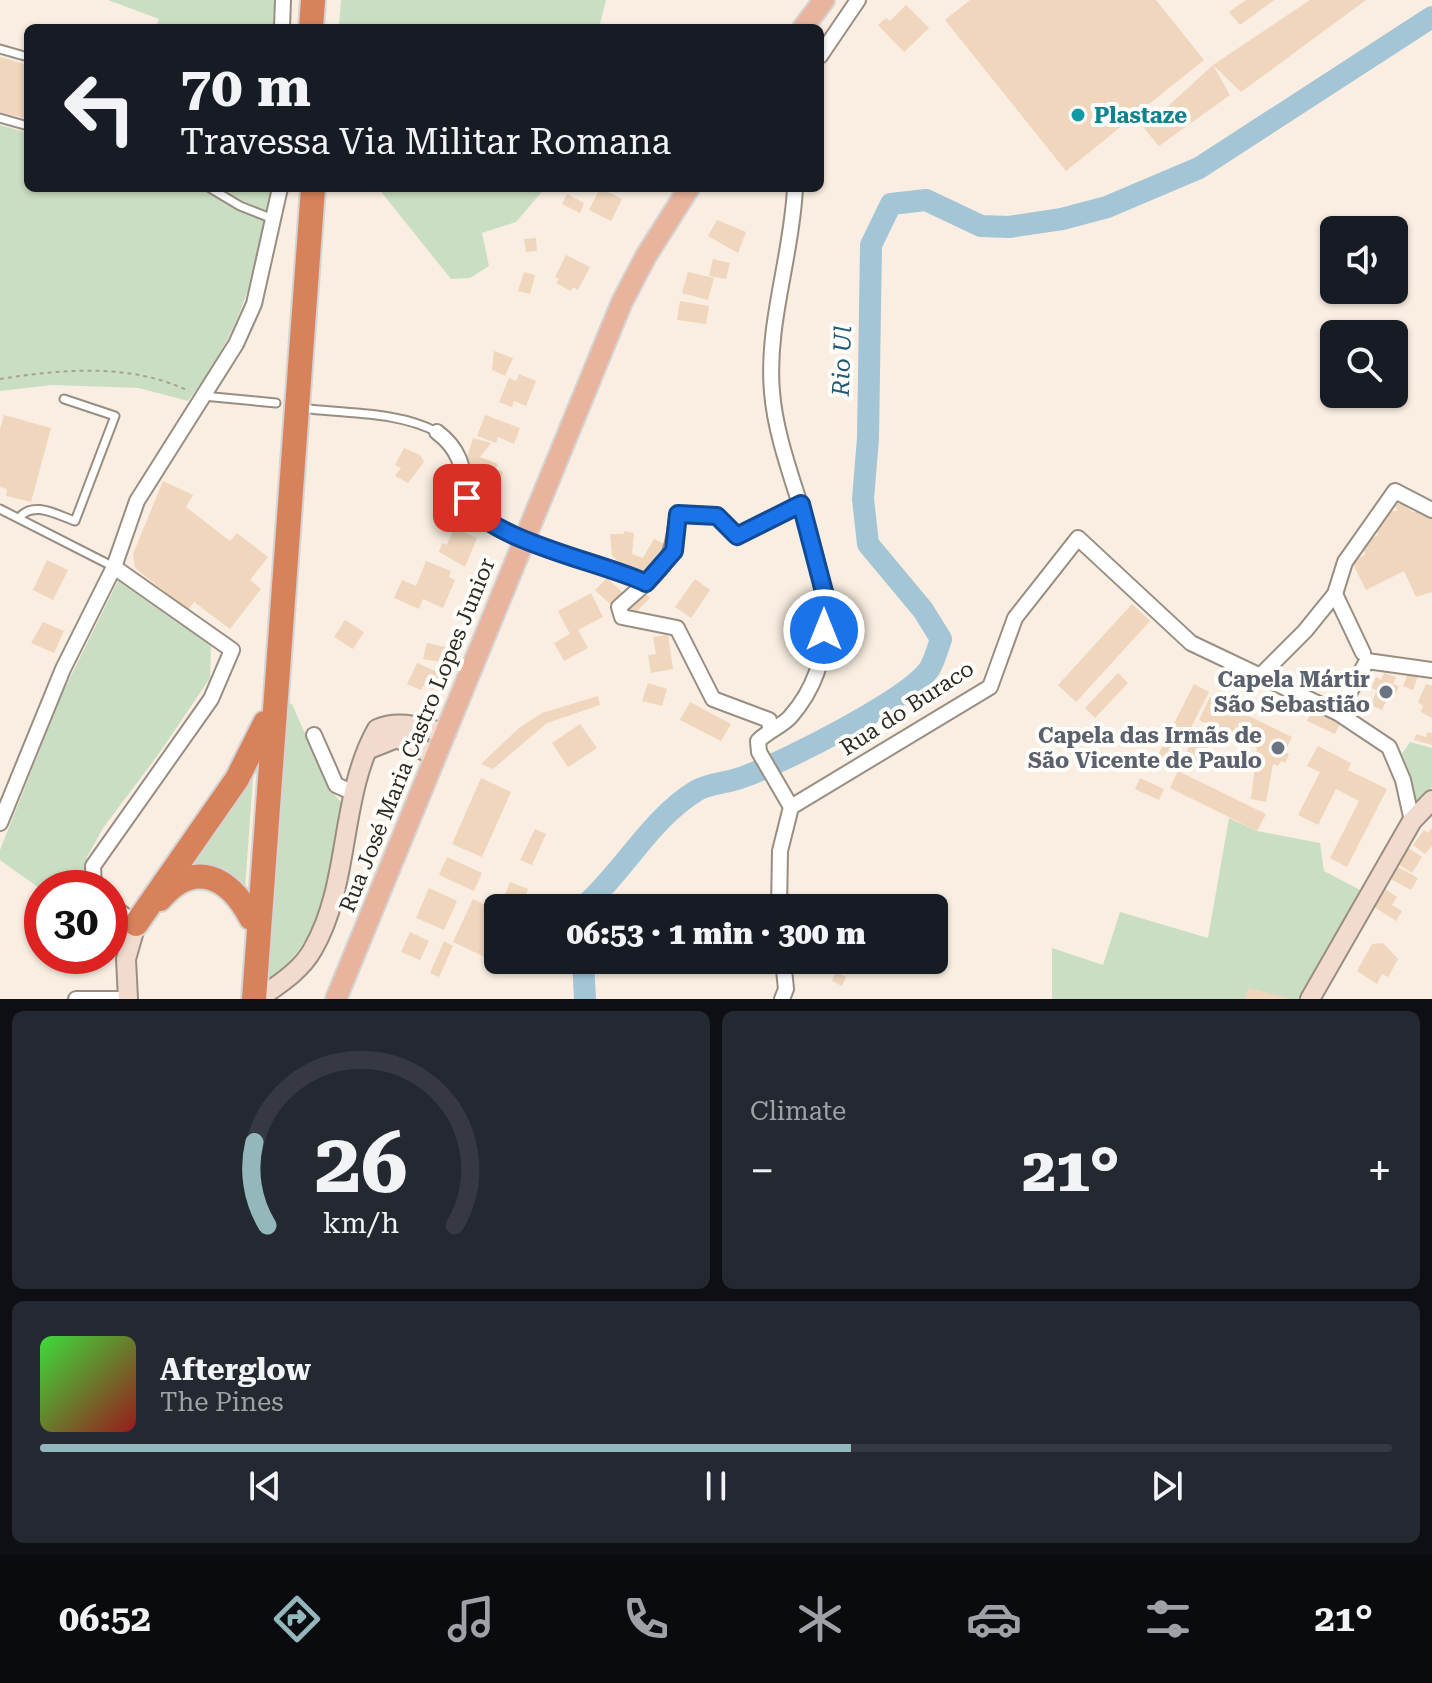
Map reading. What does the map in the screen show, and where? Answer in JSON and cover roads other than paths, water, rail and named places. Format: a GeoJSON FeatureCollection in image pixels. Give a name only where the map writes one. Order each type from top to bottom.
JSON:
{"type":"FeatureCollection","features":[{"type":"Feature","properties":{"kind":"highway"},"geometry":{"type":"LineString","coordinates":[[311,24],[313,0]]}},
{"type":"Feature","properties":{"kind":"highway"},"geometry":{"type":"LineString","coordinates":[[321,24],[323,0]]}},
{"type":"Feature","properties":{"kind":"highway"},"geometry":{"type":"LineString","coordinates":[[245,999],[303,192]]}},
{"type":"Feature","properties":{"kind":"highway"},"geometry":{"type":"LineString","coordinates":[[256,999],[313,192]]}},
{"type":"Feature","properties":{"kind":"highway"},"geometry":{"type":"LineString","coordinates":[[136,924],[237,779],[265,723]]}},
{"type":"Feature","properties":{"kind":"highway"},"geometry":{"type":"LineString","coordinates":[[136,924],[165,893],[181,882],[198,877],[222,882],[237,893],[251,918]]}},
{"type":"Feature","properties":{"kind":"main road"},"geometry":{"type":"LineString","coordinates":[[806,24],[824,0]]}},
{"type":"Feature","properties":{"kind":"main road","name":"Rua José Maria Castro Lopes Junior"},"geometry":{"type":"LineString","coordinates":[[336,999],[622,302],[646,256],[686,192]]}},
{"type":"Feature","properties":{"kind":"street"},"geometry":{"type":"LineString","coordinates":[[282,24],[283,0]]}},
{"type":"Feature","properties":{"kind":"street"},"geometry":{"type":"LineString","coordinates":[[824,50],[858,0]]}},
{"type":"Feature","properties":{"kind":"street"},"geometry":{"type":"LineString","coordinates":[[2,814],[63,669],[114,567],[137,501],[236,344],[254,304],[279,192]]}},
{"type":"Feature","properties":{"kind":"street"},"geometry":{"type":"LineString","coordinates":[[779,894],[780,851],[791,807],[780,793],[759,752],[758,741],[770,728],[790,719],[807,692],[821,658],[827,603],[801,504],[776,436],[771,389],[772,337],[784,279],[795,192]]}},
{"type":"Feature","properties":{"kind":"street"},"geometry":{"type":"LineString","coordinates":[[437,432],[451,443],[461,457],[467,498],[474,512],[524,538],[621,571],[646,583]]}},
{"type":"Feature","properties":{"kind":"street"},"geometry":{"type":"LineString","coordinates":[[1412,821],[1403,780],[1389,747],[1338,713],[1262,674],[1305,631],[1335,594],[1345,562],[1395,491],[1432,510]]}},
{"type":"Feature","properties":{"kind":"street"},"geometry":{"type":"LineString","coordinates":[[770,728],[769,720],[713,699],[677,628],[622,617],[619,607],[646,583],[674,551],[678,514],[717,516],[737,536],[801,504]]}},
{"type":"Feature","properties":{"kind":"street","name":"Rua do Buraco"},"geometry":{"type":"LineString","coordinates":[[791,807],[990,687],[1015,618],[1078,538],[1191,643],[1262,674]]}},
{"type":"Feature","properties":{"kind":"street"},"geometry":{"type":"LineString","coordinates":[[93,870],[93,866],[211,699],[232,650],[114,567]]}},
{"type":"Feature","properties":{"kind":"street"},"geometry":{"type":"LineString","coordinates":[[1335,594],[1365,657]]}},
{"type":"Feature","properties":{"kind":"street"},"geometry":{"type":"LineString","coordinates":[[1365,657],[1432,670]]}},
{"type":"Feature","properties":{"kind":"street"},"geometry":{"type":"LineString","coordinates":[[1338,713],[1365,657]]}},
{"type":"Feature","properties":{"kind":"street"},"geometry":{"type":"LineString","coordinates":[[256,999],[288,978],[312,952],[328,918],[354,793],[377,729],[389,723],[446,733]]}},
{"type":"Feature","properties":{"kind":"street"},"geometry":{"type":"LineString","coordinates":[[314,735],[336,785],[354,793]]}},
{"type":"Feature","properties":{"kind":"street"},"geometry":{"type":"LineString","coordinates":[[367,750],[397,738],[436,756]]}},
{"type":"Feature","properties":{"kind":"street"},"geometry":{"type":"LineString","coordinates":[[1310,999],[1412,821],[1432,800]]}},
{"type":"Feature","properties":{"kind":"street"},"geometry":{"type":"LineString","coordinates":[[76,999],[128,999],[126,959],[136,924],[128,918]]}},
{"type":"Feature","properties":{"kind":"street"},"geometry":{"type":"LineString","coordinates":[[782,999],[786,989],[784,974]]}},
{"type":"Feature","properties":{"kind":"lane"},"geometry":{"type":"LineString","coordinates":[[0,49],[24,56]]}},
{"type":"Feature","properties":{"kind":"lane"},"geometry":{"type":"LineString","coordinates":[[0,118],[24,125]]}},
{"type":"Feature","properties":{"kind":"lane"},"geometry":{"type":"LineString","coordinates":[[217,192],[240,206],[275,220]]}},
{"type":"Feature","properties":{"kind":"lane"},"geometry":{"type":"LineString","coordinates":[[201,396],[276,403]]}},
{"type":"Feature","properties":{"kind":"lane"},"geometry":{"type":"LineString","coordinates":[[19,518],[24,511],[38,508],[75,521],[115,416],[64,399]]}},
{"type":"Feature","properties":{"kind":"lane"},"geometry":{"type":"LineString","coordinates":[[310,409],[378,415],[420,423],[437,432]]}},
{"type":"Feature","properties":{"kind":"lane"},"geometry":{"type":"LineString","coordinates":[[0,509],[114,567]]}},
{"type":"Feature","properties":{"kind":"waterway","name":"Rio Ul"},"geometry":{"type":"LineString","coordinates":[[597,894],[665,816],[696,791],[761,770],[844,729],[918,681],[933,661],[941,639],[923,610],[868,544],[863,499],[868,438],[871,245],[891,204],[926,200],[981,226],[1009,227],[1062,219],[1107,207],[1199,168],[1432,17]]}},
{"type":"Feature","properties":{"kind":"waterway","name":"Rio Ul"},"geometry":{"type":"LineString","coordinates":[[584,974],[585,999]]}},
{"type":"Feature","properties":{"kind":"place","name":"Plastaze"},"geometry":{"type":"Point","coordinates":[1078,115]}},
{"type":"Feature","properties":{"kind":"place","name":"Capela Mártir São Sebastião"},"geometry":{"type":"Point","coordinates":[1386,692]}},
{"type":"Feature","properties":{"kind":"place","name":"Capela das Irmãs de São Vicente de Paulo"},"geometry":{"type":"Point","coordinates":[1278,748]}}]}
